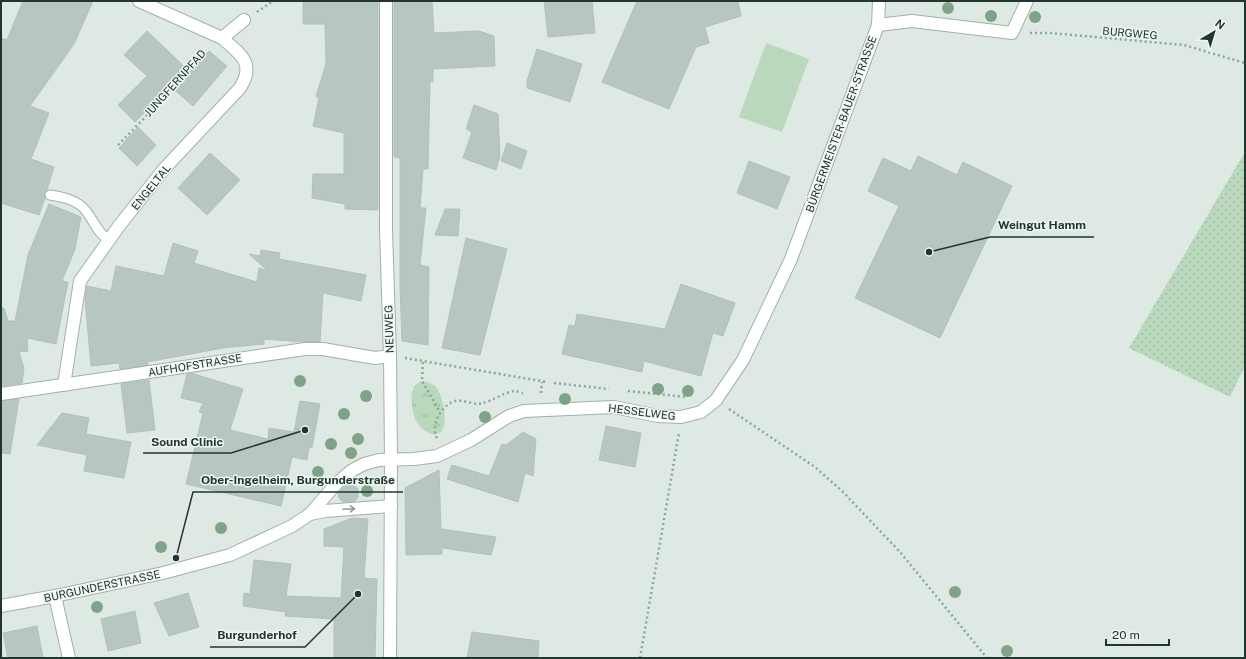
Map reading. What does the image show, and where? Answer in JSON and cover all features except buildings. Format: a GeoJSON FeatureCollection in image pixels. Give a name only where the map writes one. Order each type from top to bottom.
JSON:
{"type":"FeatureCollection","features":[{"type":"Feature","properties":{"kind":"street"},"geometry":{"type":"LineString","coordinates":[[139,1],[222,38],[244,20]]}},
{"type":"Feature","properties":{"kind":"street","name":"NEUWEG"},"geometry":{"type":"LineString","coordinates":[[386,1],[386,230],[390,356],[391,460],[390,658]]}},
{"type":"Feature","properties":{"kind":"street"},"geometry":{"type":"LineString","coordinates":[[878,1],[878,25]]}},
{"type":"Feature","properties":{"kind":"street"},"geometry":{"type":"LineString","coordinates":[[1012,33],[1027,1]]}},
{"type":"Feature","properties":{"kind":"street","name":"BÜRGERMEISTER-BAUER-STRASSE"},"geometry":{"type":"LineString","coordinates":[[791,259],[878,25],[912,21],[1012,33]]}},
{"type":"Feature","properties":{"kind":"street","name":"ENGELTAL"},"geometry":{"type":"LineString","coordinates":[[64,385],[80,281],[119,226],[164,169],[244,82],[246,69],[244,57],[222,38]]}},
{"type":"Feature","properties":{"kind":"street","name":"HESSELWEG"},"geometry":{"type":"LineString","coordinates":[[391,460],[437,456],[471,440],[509,416],[524,411],[614,408],[658,416],[681,417],[701,412],[716,400],[743,360],[791,259]]}},
{"type":"Feature","properties":{"kind":"street","name":"AUFHOFSTRASSE"},"geometry":{"type":"LineString","coordinates":[[1,394],[305,349],[323,349],[375,358],[390,356]]}},
{"type":"Feature","properties":{"kind":"street","name":"BURGUNDERSTRASSE"},"geometry":{"type":"LineString","coordinates":[[1,606],[163,573],[230,555],[292,526],[310,514],[335,484],[351,471],[364,464],[379,460],[391,460]]}},
{"type":"Feature","properties":{"kind":"street","name":"BURGUNDERSTRASSE"},"geometry":{"type":"LineString","coordinates":[[310,514],[325,511],[391,506]]}},
{"type":"Feature","properties":{"kind":"street"},"geometry":{"type":"LineString","coordinates":[[56,596],[69,658]]}},
{"type":"Feature","properties":{"kind":"lane"},"geometry":{"type":"LineString","coordinates":[[50,195],[68,198],[85,209],[104,237],[109,240]]}},
{"type":"Feature","properties":{"kind":"path","name":"BURGWEG"},"geometry":{"type":"LineString","coordinates":[[1012,33],[1050,33],[1184,46],[1245,63]]}},
{"type":"Feature","properties":{"kind":"path","name":"JUNGFERNPFAD"},"geometry":{"type":"LineString","coordinates":[[118,145],[160,102],[207,48],[222,38]]}},
{"type":"Feature","properties":{"kind":"path"},"geometry":{"type":"LineString","coordinates":[[390,356],[547,382]]}},
{"type":"Feature","properties":{"kind":"path"},"geometry":{"type":"LineString","coordinates":[[423,361],[422,381],[440,412]]}},
{"type":"Feature","properties":{"kind":"path"},"geometry":{"type":"LineString","coordinates":[[540,397],[542,382]]}},
{"type":"Feature","properties":{"kind":"path"},"geometry":{"type":"LineString","coordinates":[[554,383],[616,390]]}},
{"type":"Feature","properties":{"kind":"path"},"geometry":{"type":"LineString","coordinates":[[444,452],[435,435],[437,419],[440,412],[445,407],[456,400],[481,404],[514,391],[527,394]]}},
{"type":"Feature","properties":{"kind":"path"},"geometry":{"type":"LineString","coordinates":[[624,391],[716,400],[816,468],[842,491],[900,552],[987,658]]}},
{"type":"Feature","properties":{"kind":"path"},"geometry":{"type":"LineString","coordinates":[[640,658],[681,417]]}},
{"type":"Feature","properties":{"kind":"green space"},"geometry":{"type":"Polygon","coordinates":[[[766,43],[809,59],[782,132],[739,117],[766,43]]]}},
{"type":"Feature","properties":{"kind":"green space"},"geometry":{"type":"Polygon","coordinates":[[[1245,152],[1245,366],[1230,397],[1129,348],[1245,152]]]}},
{"type":"Feature","properties":{"kind":"green space"},"geometry":{"type":"Polygon","coordinates":[[[422,381],[436,387],[443,403],[445,423],[441,432],[435,435],[421,428],[414,415],[411,398],[412,392],[414,387],[422,381]]]}},
{"type":"Feature","properties":{"kind":"place","name":"Weingut Hamm"},"geometry":{"type":"Point","coordinates":[929,252]}},
{"type":"Feature","properties":{"kind":"place","name":"Sound Clinic"},"geometry":{"type":"Point","coordinates":[305,430]}},
{"type":"Feature","properties":{"kind":"place","name":"Ober-Ingelheim, Burgunderstraße"},"geometry":{"type":"Point","coordinates":[176,558]}},
{"type":"Feature","properties":{"kind":"place","name":"Burgunderhof"},"geometry":{"type":"Point","coordinates":[358,594]}}]}
